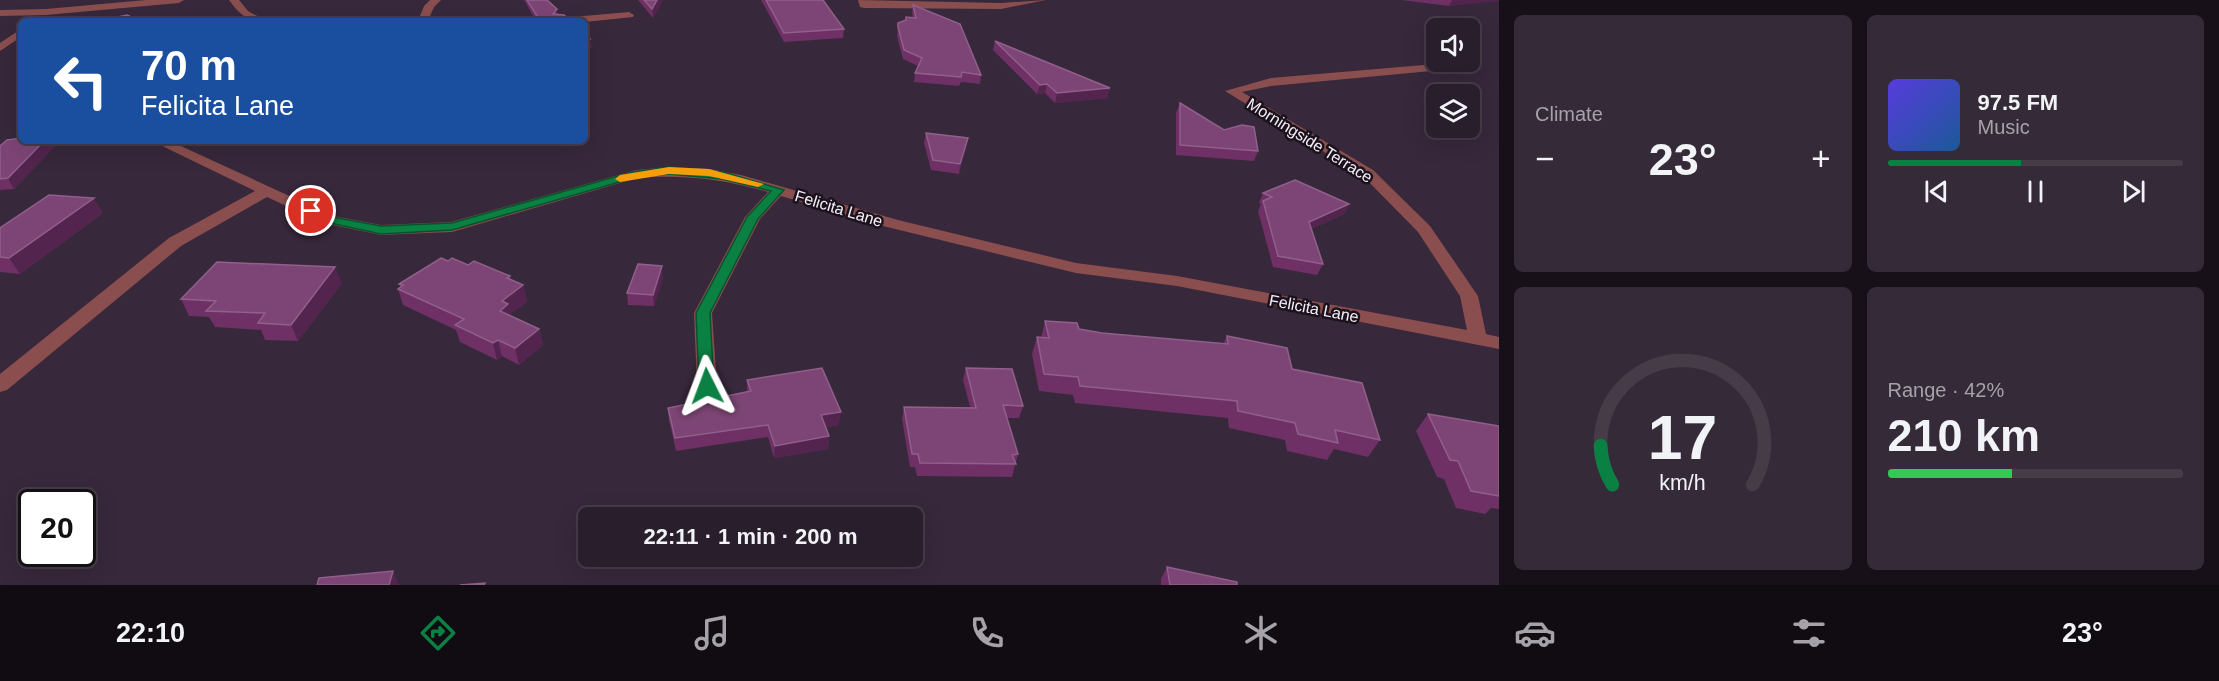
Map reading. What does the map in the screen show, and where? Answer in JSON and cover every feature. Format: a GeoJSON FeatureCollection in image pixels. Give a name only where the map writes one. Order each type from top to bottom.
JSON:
{"type":"FeatureCollection","features":[{"type":"Feature","properties":{"kind":"street"},"geometry":{"type":"LineString","coordinates":[[0,13],[46,12],[179,0]]}},
{"type":"Feature","properties":{"kind":"street"},"geometry":{"type":"LineString","coordinates":[[234,0],[244,13],[255,18]]}},
{"type":"Feature","properties":{"kind":"street"},"geometry":{"type":"LineString","coordinates":[[424,18],[429,6],[436,0]]}},
{"type":"Feature","properties":{"kind":"street"},"geometry":{"type":"LineString","coordinates":[[863,2],[1001,6],[1041,0]]}},
{"type":"Feature","properties":{"kind":"street"},"geometry":{"type":"LineString","coordinates":[[39,18],[46,12]]}},
{"type":"Feature","properties":{"kind":"street"},"geometry":{"type":"LineString","coordinates":[[588,19],[629,15]]}},
{"type":"Feature","properties":{"kind":"street"},"geometry":{"type":"LineString","coordinates":[[0,48],[18,34]]}},
{"type":"Feature","properties":{"kind":"street","name":"Morningside Terrace"},"geometry":{"type":"LineString","coordinates":[[1426,69],[1271,82],[1231,91],[1277,116],[1368,173],[1424,229],[1469,296],[1478,340]]}},
{"type":"Feature","properties":{"kind":"street","name":"Felicita Lane"},"geometry":{"type":"LineString","coordinates":[[165,144],[329,220],[381,230],[452,227],[636,174],[669,171],[718,174],[893,224],[1076,268],[1177,281],[1499,343]]}},
{"type":"Feature","properties":{"kind":"street"},"geometry":{"type":"LineString","coordinates":[[707,386],[703,313],[753,217],[778,190]]}},
{"type":"Feature","properties":{"kind":"street"},"geometry":{"type":"LineString","coordinates":[[0,385],[175,242],[267,191]]}},
{"type":"Feature","properties":{"kind":"building"},"geometry":{"type":"Polygon","coordinates":[[[527,0],[547,0],[557,9],[553,14],[564,15],[568,18],[538,18],[527,0]]]}},
{"type":"Feature","properties":{"kind":"building"},"geometry":{"type":"Polygon","coordinates":[[[644,0],[657,0],[652,9],[644,0]]]}},
{"type":"Feature","properties":{"kind":"building"},"geometry":{"type":"Polygon","coordinates":[[[766,0],[823,0],[844,29],[784,33],[766,0]]]}},
{"type":"Feature","properties":{"kind":"building"},"geometry":{"type":"Polygon","coordinates":[[[913,5],[960,24],[981,75],[962,72],[961,77],[915,73],[922,58],[904,50],[898,27],[898,23],[906,20],[906,17],[916,18],[913,5]]]}},
{"type":"Feature","properties":{"kind":"building"},"geometry":{"type":"Polygon","coordinates":[[[127,15],[133,18],[113,18],[127,15]]]}},
{"type":"Feature","properties":{"kind":"building"},"geometry":{"type":"Polygon","coordinates":[[[995,41],[1110,88],[1057,93],[1047,84],[1040,85],[995,41]]]}},
{"type":"Feature","properties":{"kind":"building"},"geometry":{"type":"Polygon","coordinates":[[[1180,103],[1224,130],[1242,125],[1254,127],[1258,151],[1180,145],[1180,103]]]}},
{"type":"Feature","properties":{"kind":"building"},"geometry":{"type":"Polygon","coordinates":[[[926,133],[968,138],[960,164],[933,160],[926,133]]]}},
{"type":"Feature","properties":{"kind":"building"},"geometry":{"type":"Polygon","coordinates":[[[18,138],[18,144],[41,144],[8,178],[0,179],[0,146],[7,140],[18,138]]]}},
{"type":"Feature","properties":{"kind":"building"},"geometry":{"type":"Polygon","coordinates":[[[1295,180],[1349,204],[1309,222],[1323,264],[1278,256],[1263,201],[1272,197],[1263,193],[1295,180]]]}},
{"type":"Feature","properties":{"kind":"building"},"geometry":{"type":"Polygon","coordinates":[[[49,195],[94,198],[9,258],[0,257],[0,228],[49,195]]]}},
{"type":"Feature","properties":{"kind":"building"},"geometry":{"type":"Polygon","coordinates":[[[441,258],[448,261],[452,258],[468,265],[474,261],[510,276],[507,278],[523,285],[502,301],[508,304],[500,311],[539,329],[515,348],[498,340],[493,343],[455,325],[464,319],[398,289],[403,285],[399,284],[441,258]]]}},
{"type":"Feature","properties":{"kind":"building"},"geometry":{"type":"Polygon","coordinates":[[[217,262],[335,267],[291,325],[258,323],[265,313],[206,311],[216,301],[181,299],[217,262]]]}},
{"type":"Feature","properties":{"kind":"building"},"geometry":{"type":"Polygon","coordinates":[[[638,264],[662,266],[653,295],[627,293],[638,264]]]}},
{"type":"Feature","properties":{"kind":"building"},"geometry":{"type":"Polygon","coordinates":[[[1045,321],[1077,323],[1079,329],[1102,333],[1228,344],[1227,336],[1287,348],[1292,369],[1362,383],[1380,440],[1335,430],[1338,443],[1298,434],[1295,423],[1238,411],[1237,401],[1080,386],[1078,377],[1044,374],[1037,337],[1049,338],[1045,321]]]}},
{"type":"Feature","properties":{"kind":"building"},"geometry":{"type":"Polygon","coordinates":[[[822,368],[841,412],[821,415],[829,436],[775,446],[768,425],[675,438],[668,408],[751,391],[747,380],[822,368]]]}},
{"type":"Feature","properties":{"kind":"building"},"geometry":{"type":"Polygon","coordinates":[[[966,368],[1012,369],[1023,406],[1003,405],[1018,454],[1012,455],[1016,464],[920,463],[918,454],[912,454],[904,407],[976,408],[966,368]]]}},
{"type":"Feature","properties":{"kind":"building"},"geometry":{"type":"Polygon","coordinates":[[[1428,414],[1499,426],[1499,496],[1471,491],[1458,461],[1450,460],[1428,414]]]}},
{"type":"Feature","properties":{"kind":"building"},"geometry":{"type":"Polygon","coordinates":[[[1167,567],[1237,582],[1237,585],[1170,585],[1167,567]]]}},
{"type":"Feature","properties":{"kind":"building"},"geometry":{"type":"Polygon","coordinates":[[[393,571],[389,585],[317,585],[319,578],[393,571]]]}},
{"type":"Feature","properties":{"kind":"building"},"geometry":{"type":"Polygon","coordinates":[[[485,583],[484,585],[460,585],[485,583]]]}},
{"type":"Feature","properties":{"kind":"slow traffic"},"geometry":{"type":"LineString","coordinates":[[620,179],[636,174],[669,171],[709,173],[758,184]]}},
{"type":"Feature","properties":{"kind":"route"},"geometry":{"type":"LineString","coordinates":[[311,211],[329,220],[381,230],[452,227],[636,174],[669,171],[723,175],[778,190],[753,217],[703,313],[707,386]]}}]}
